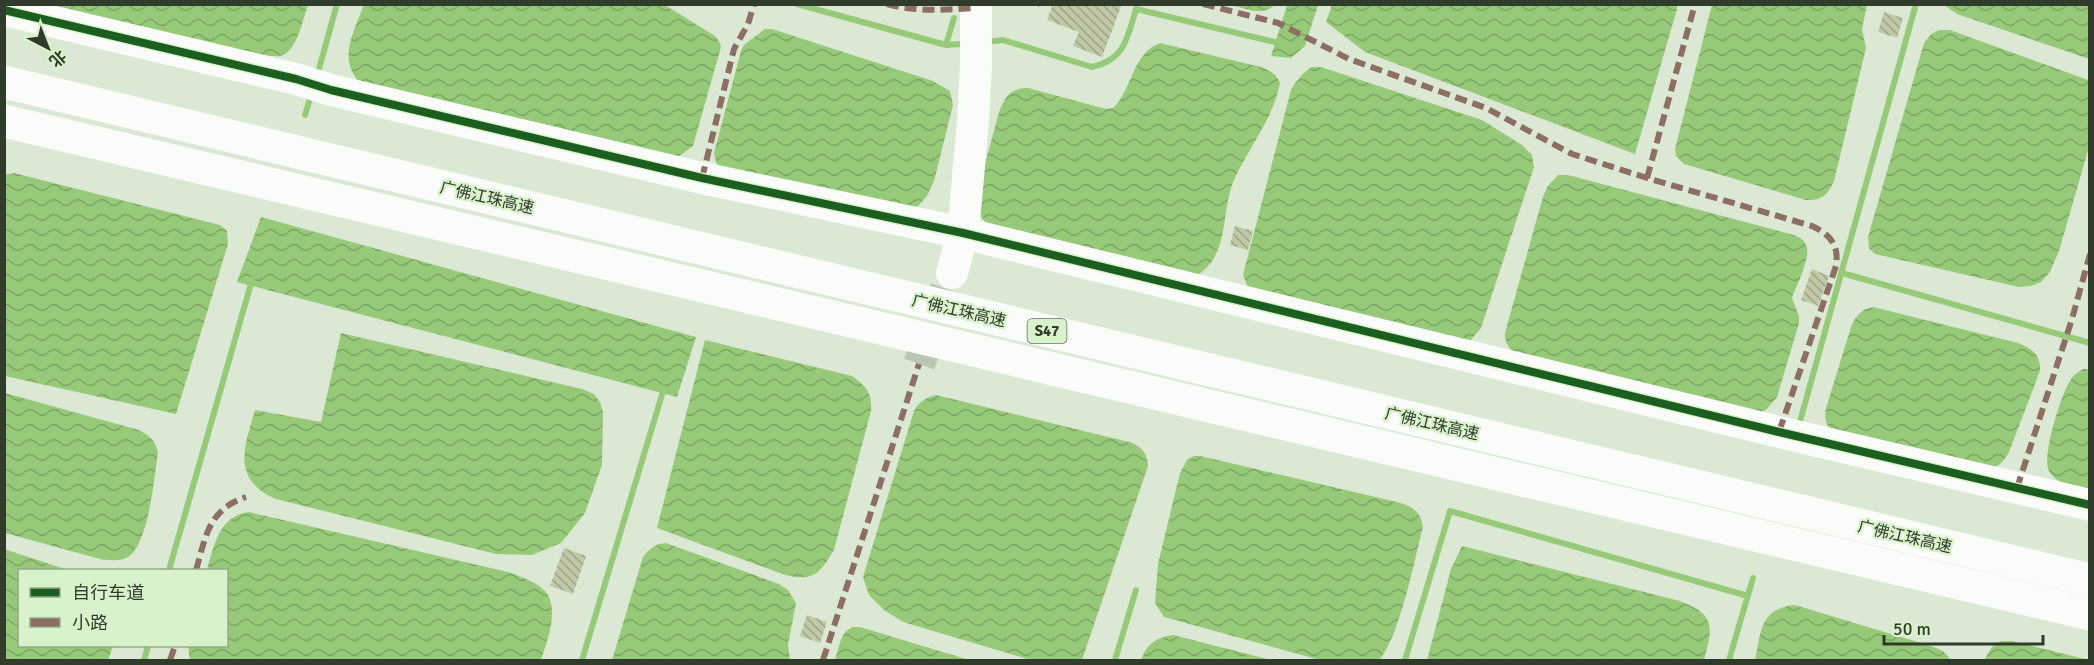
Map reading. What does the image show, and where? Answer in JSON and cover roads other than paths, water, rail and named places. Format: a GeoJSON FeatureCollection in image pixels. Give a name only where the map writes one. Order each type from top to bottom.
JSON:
{"type":"FeatureCollection","features":[{"type":"Feature","properties":{"kind":"highway","name":"广佛江珠高速"},"geometry":{"type":"LineString","coordinates":[[4,82],[2090,580]]}},
{"type":"Feature","properties":{"kind":"highway","name":"广佛江珠高速"},"geometry":{"type":"LineString","coordinates":[[4,121],[2090,614]]}},
{"type":"Feature","properties":{"kind":"street"},"geometry":{"type":"LineString","coordinates":[[952,273],[963,233],[973,121],[976,4]]}},
{"type":"Feature","properties":{"kind":"street"},"geometry":{"type":"LineString","coordinates":[[4,10],[702,178],[963,233],[2090,505]]}},
{"type":"Feature","properties":{"kind":"water"},"geometry":{"type":"Polygon","coordinates":[[[364,4],[665,5],[715,36],[721,47],[693,146],[678,157],[363,87],[350,66],[349,47],[364,4]]]}},
{"type":"Feature","properties":{"kind":"water"},"geometry":{"type":"Polygon","coordinates":[[[1677,4],[1677,9],[1635,154],[1365,52],[1326,22],[1332,5],[1677,4]]]}},
{"type":"Feature","properties":{"kind":"water"},"geometry":{"type":"Polygon","coordinates":[[[52,5],[308,5],[291,49],[280,56],[270,56],[57,12],[52,5]]]}},
{"type":"Feature","properties":{"kind":"water"},"geometry":{"type":"Polygon","coordinates":[[[1231,5],[1274,5],[1270,9],[1259,11],[1231,5]]]}},
{"type":"Feature","properties":{"kind":"water"},"geometry":{"type":"Polygon","coordinates":[[[1287,5],[1318,5],[1305,46],[1291,58],[1271,56],[1287,5]]]}},
{"type":"Feature","properties":{"kind":"water"},"geometry":{"type":"Polygon","coordinates":[[[1712,5],[1867,5],[1862,29],[1866,48],[1834,181],[1823,196],[1806,200],[1684,164],[1676,156],[1675,149],[1712,5]]]}},
{"type":"Feature","properties":{"kind":"water"},"geometry":{"type":"Polygon","coordinates":[[[1944,5],[2089,5],[2089,59],[1957,14],[1944,5]]]}},
{"type":"Feature","properties":{"kind":"water"},"geometry":{"type":"Polygon","coordinates":[[[765,29],[772,29],[933,81],[950,91],[953,105],[934,181],[927,196],[918,206],[907,211],[719,167],[714,153],[741,51],[744,45],[765,29]]]}},
{"type":"Feature","properties":{"kind":"water"},"geometry":{"type":"Polygon","coordinates":[[[1939,30],[1950,30],[2088,80],[2089,147],[2059,251],[2050,272],[2041,282],[2031,286],[2019,287],[1875,254],[1869,248],[1868,237],[1924,43],[1931,34],[1939,30]]]}},
{"type":"Feature","properties":{"kind":"water"},"geometry":{"type":"Polygon","coordinates":[[[1160,43],[1261,67],[1275,75],[1280,83],[1272,108],[1234,180],[1220,245],[1215,257],[1207,267],[1196,276],[986,223],[977,211],[975,201],[999,112],[1009,94],[1022,88],[1028,88],[1106,109],[1113,108],[1124,92],[1138,63],[1151,48],[1160,43]]]}},
{"type":"Feature","properties":{"kind":"water"},"geometry":{"type":"Polygon","coordinates":[[[1312,67],[1321,67],[1482,120],[1522,145],[1532,155],[1534,167],[1481,328],[1469,342],[1250,293],[1243,275],[1291,90],[1300,77],[1312,67]]]}},
{"type":"Feature","properties":{"kind":"water"},"geometry":{"type":"Polygon","coordinates":[[[14,173],[220,225],[227,231],[228,244],[176,414],[5,376],[4,175],[14,173]]]}},
{"type":"Feature","properties":{"kind":"water"},"geometry":{"type":"Polygon","coordinates":[[[1558,175],[1568,175],[1790,234],[1803,241],[1806,245],[1807,256],[1792,298],[1799,316],[1799,323],[1777,397],[1766,410],[1760,412],[1514,353],[1508,346],[1505,333],[1542,200],[1547,187],[1558,175]]]}},
{"type":"Feature","properties":{"kind":"water"},"geometry":{"type":"Polygon","coordinates":[[[261,217],[696,337],[677,397],[237,282],[261,217]]]}},
{"type":"Feature","properties":{"kind":"water"},"geometry":{"type":"Polygon","coordinates":[[[1873,307],[2018,343],[2035,353],[2039,360],[2040,371],[2009,452],[1999,465],[1990,469],[1833,432],[1830,429],[1826,421],[1826,408],[1852,324],[1861,312],[1873,307]]]}},
{"type":"Feature","properties":{"kind":"water"},"geometry":{"type":"Polygon","coordinates":[[[341,333],[582,389],[594,394],[603,412],[602,465],[585,513],[561,543],[532,555],[496,554],[276,499],[252,482],[244,461],[247,437],[255,410],[321,422],[341,333]]]}},
{"type":"Feature","properties":{"kind":"water"},"geometry":{"type":"Polygon","coordinates":[[[705,340],[852,376],[865,387],[869,394],[871,411],[834,550],[825,565],[815,574],[803,577],[785,575],[657,528],[705,340]]]}},
{"type":"Feature","properties":{"kind":"water"},"geometry":{"type":"Polygon","coordinates":[[[2083,369],[2089,369],[2089,490],[2067,485],[2052,476],[2047,464],[2053,426],[2066,388],[2075,374],[2083,369]]]}},
{"type":"Feature","properties":{"kind":"water"},"geometry":{"type":"Polygon","coordinates":[[[5,393],[139,430],[154,442],[158,453],[146,525],[135,550],[128,557],[118,560],[100,559],[5,533],[5,393]]]}},
{"type":"Feature","properties":{"kind":"water"},"geometry":{"type":"Polygon","coordinates":[[[936,395],[1133,443],[1142,449],[1147,458],[1148,466],[1082,660],[1031,660],[903,622],[884,610],[869,595],[863,577],[914,411],[923,400],[936,395]]]}},
{"type":"Feature","properties":{"kind":"water"},"geometry":{"type":"Polygon","coordinates":[[[1194,456],[1401,503],[1416,511],[1423,527],[1411,578],[1393,634],[1387,649],[1379,660],[1320,660],[1164,617],[1155,603],[1158,564],[1180,473],[1187,460],[1194,456]]]}},
{"type":"Feature","properties":{"kind":"water"},"geometry":{"type":"Polygon","coordinates":[[[249,512],[512,573],[532,582],[548,595],[552,611],[541,660],[190,660],[188,647],[228,647],[228,569],[207,569],[219,533],[231,519],[249,512]]]}},
{"type":"Feature","properties":{"kind":"water"},"geometry":{"type":"Polygon","coordinates":[[[666,543],[779,584],[788,590],[796,603],[788,645],[790,660],[612,660],[643,557],[653,547],[666,543]]]}},
{"type":"Feature","properties":{"kind":"water"},"geometry":{"type":"Polygon","coordinates":[[[1462,546],[1680,601],[1692,606],[1706,617],[1709,623],[1709,639],[1704,660],[1427,660],[1451,569],[1462,546]]]}},
{"type":"Feature","properties":{"kind":"water"},"geometry":{"type":"Polygon","coordinates":[[[4,549],[65,569],[18,569],[18,647],[113,647],[108,660],[5,660],[4,549]]]}},
{"type":"Feature","properties":{"kind":"water"},"geometry":{"type":"Polygon","coordinates":[[[1795,605],[1931,646],[1943,651],[1951,660],[1755,660],[1761,631],[1769,616],[1783,607],[1795,605]]]}},
{"type":"Feature","properties":{"kind":"water"},"geometry":{"type":"Polygon","coordinates":[[[853,627],[860,627],[969,660],[835,660],[843,636],[853,627]]]}},
{"type":"Feature","properties":{"kind":"water"},"geometry":{"type":"Polygon","coordinates":[[[1173,635],[1271,660],[1141,660],[1152,643],[1173,635]]]}},
{"type":"Feature","properties":{"kind":"water"},"geometry":{"type":"Polygon","coordinates":[[[2001,641],[2012,641],[2089,660],[1984,660],[1992,647],[2001,641]]]}},
{"type":"Feature","properties":{"kind":"waterway"},"geometry":{"type":"LineString","coordinates":[[317,76],[337,4]]}},
{"type":"Feature","properties":{"kind":"waterway"},"geometry":{"type":"LineString","coordinates":[[797,4],[946,45],[963,44]]}},
{"type":"Feature","properties":{"kind":"waterway"},"geometry":{"type":"LineString","coordinates":[[1799,425],[1916,4]]}},
{"type":"Feature","properties":{"kind":"waterway"},"geometry":{"type":"LineString","coordinates":[[985,42],[1003,40],[1092,67],[1112,59],[1118,53],[1127,38],[1136,9],[1283,44]]}},
{"type":"Feature","properties":{"kind":"waterway"},"geometry":{"type":"LineString","coordinates":[[946,45],[954,18]]}},
{"type":"Feature","properties":{"kind":"waterway"},"geometry":{"type":"LineString","coordinates":[[305,115],[311,95]]}},
{"type":"Feature","properties":{"kind":"waterway"},"geometry":{"type":"LineString","coordinates":[[1842,273],[2090,343]]}},
{"type":"Feature","properties":{"kind":"waterway"},"geometry":{"type":"LineString","coordinates":[[169,569],[252,280]]}},
{"type":"Feature","properties":{"kind":"waterway"},"geometry":{"type":"LineString","coordinates":[[582,660],[664,388]]}},
{"type":"Feature","properties":{"kind":"waterway"},"geometry":{"type":"LineString","coordinates":[[1405,660],[1450,511],[1748,596]]}},
{"type":"Feature","properties":{"kind":"waterway"},"geometry":{"type":"LineString","coordinates":[[1729,660],[1753,578]]}},
{"type":"Feature","properties":{"kind":"waterway"},"geometry":{"type":"LineString","coordinates":[[1115,660],[1136,590]]}},
{"type":"Feature","properties":{"kind":"waterway"},"geometry":{"type":"LineString","coordinates":[[144,660],[148,647]]}},
{"type":"Feature","properties":{"kind":"tunnel"},"geometry":{"type":"LineString","coordinates":[[919,364],[952,273]]}}]}
